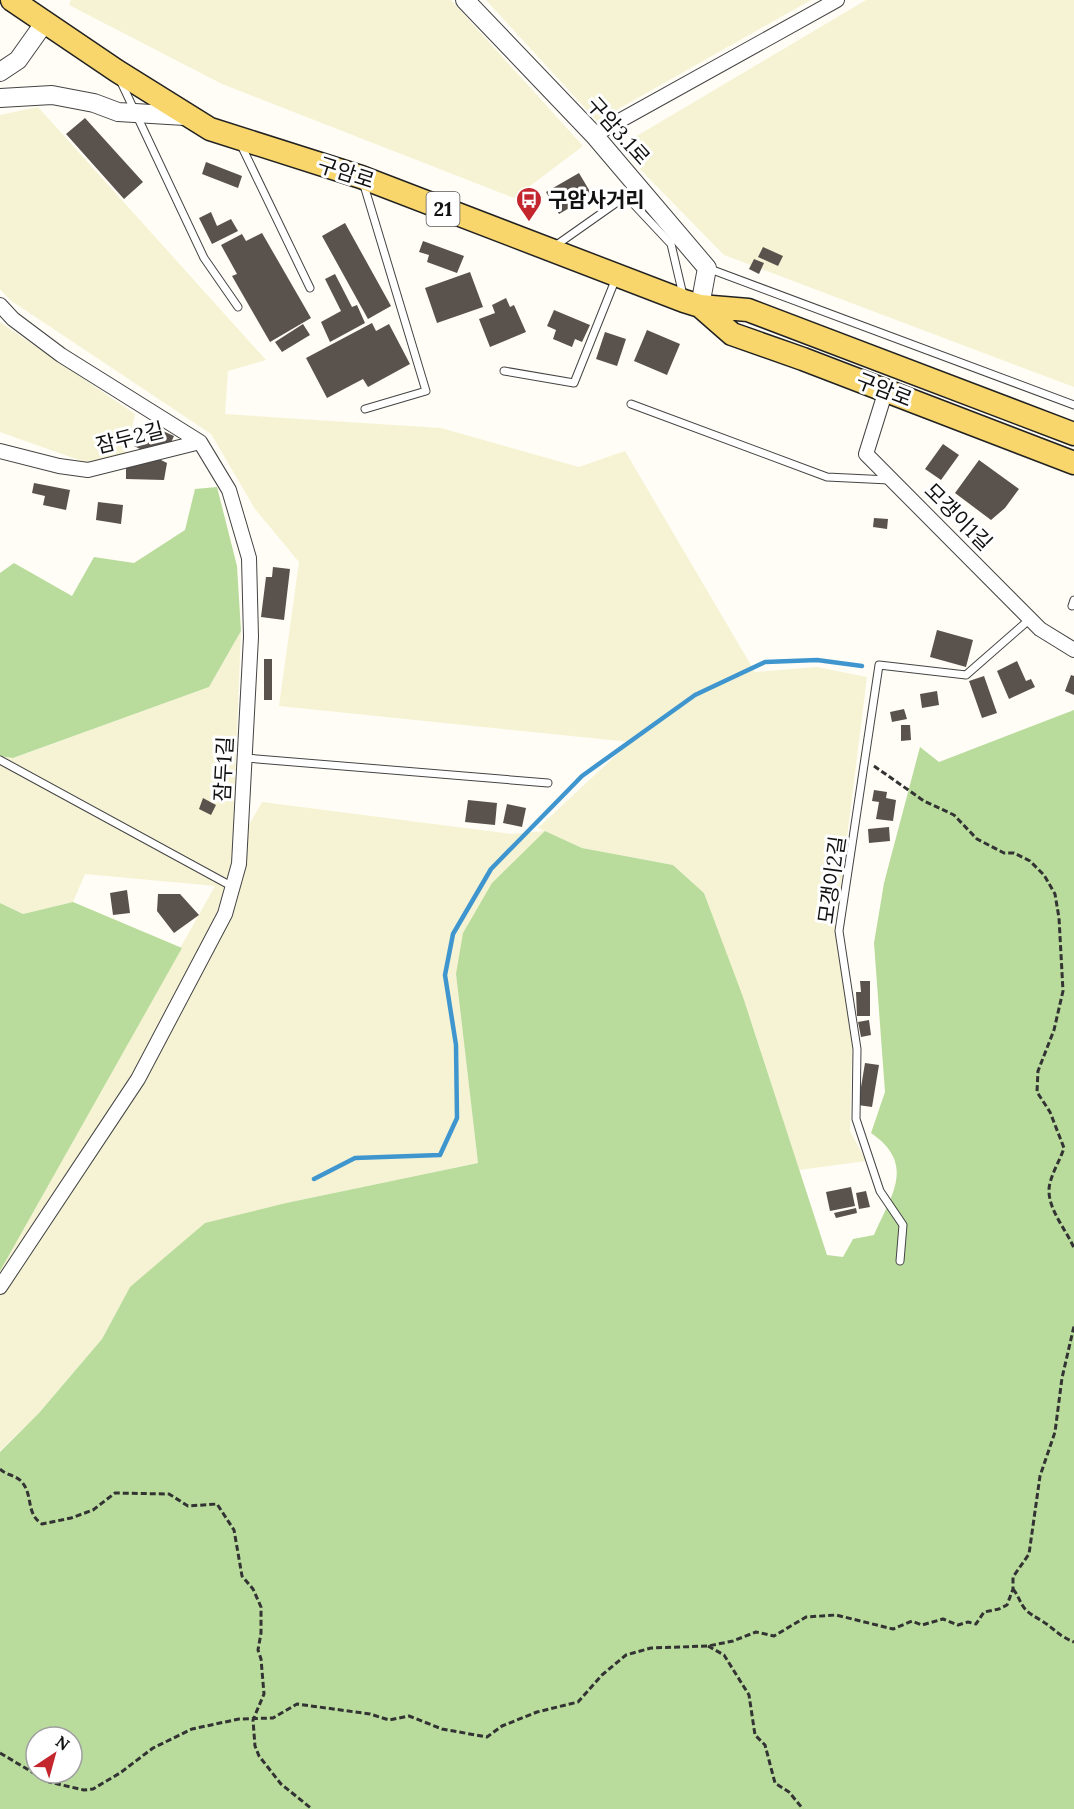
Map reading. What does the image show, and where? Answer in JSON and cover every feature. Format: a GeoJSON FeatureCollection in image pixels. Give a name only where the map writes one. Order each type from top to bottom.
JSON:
{"type":"FeatureCollection","features":[{"type":"Feature","properties":{"kind":"main road","name":"구암로"},"geometry":{"type":"LineString","coordinates":[[12,0],[186,116],[239,140],[361,177],[692,303],[748,310],[1074,434]]}},
{"type":"Feature","properties":{"kind":"main road","name":"구암로"},"geometry":{"type":"LineString","coordinates":[[692,303],[732,334],[886,390],[1074,463]]}},
{"type":"Feature","properties":{"kind":"street","name":"구암3.1로"},"geometry":{"type":"LineString","coordinates":[[465,0],[594,135],[707,268]]}},
{"type":"Feature","properties":{"kind":"street"},"geometry":{"type":"LineString","coordinates":[[594,135],[837,0]]}},
{"type":"Feature","properties":{"kind":"street"},"geometry":{"type":"LineString","coordinates":[[0,72],[18,60],[45,22]]}},
{"type":"Feature","properties":{"kind":"street"},"geometry":{"type":"LineString","coordinates":[[0,98],[61,96],[94,103],[118,112],[186,116]]}},
{"type":"Feature","properties":{"kind":"street"},"geometry":{"type":"LineString","coordinates":[[692,303],[707,268]]}},
{"type":"Feature","properties":{"kind":"street","name":"잠두1길"},"geometry":{"type":"LineString","coordinates":[[0,305],[13,319],[62,354],[200,442],[229,490],[249,558],[251,637],[239,864],[225,914],[138,1079],[0,1287]]}},
{"type":"Feature","properties":{"kind":"street","name":"모갱이1길"},"geometry":{"type":"LineString","coordinates":[[886,390],[866,454],[1040,629],[1074,650]]}},
{"type":"Feature","properties":{"kind":"street","name":"잠두2길"},"geometry":{"type":"LineString","coordinates":[[0,451],[59,466],[88,470],[200,442]]}},
{"type":"Feature","properties":{"kind":"lane"},"geometry":{"type":"LineString","coordinates":[[117,71],[204,258],[237,307]]}},
{"type":"Feature","properties":{"kind":"lane"},"geometry":{"type":"LineString","coordinates":[[239,140],[310,288]]}},
{"type":"Feature","properties":{"kind":"lane"},"geometry":{"type":"LineString","coordinates":[[361,177],[426,391],[365,409]]}},
{"type":"Feature","properties":{"kind":"lane"},"geometry":{"type":"LineString","coordinates":[[549,250],[626,196],[671,244],[692,303]]}},
{"type":"Feature","properties":{"kind":"lane"},"geometry":{"type":"LineString","coordinates":[[707,268],[1074,405]]}},
{"type":"Feature","properties":{"kind":"lane"},"geometry":{"type":"LineString","coordinates":[[504,371],[574,383],[617,276]]}},
{"type":"Feature","properties":{"kind":"lane"},"geometry":{"type":"LineString","coordinates":[[631,404],[827,477],[892,481]]}},
{"type":"Feature","properties":{"kind":"lane","name":"모갱이2길"},"geometry":{"type":"LineString","coordinates":[[900,1261],[903,1225],[880,1191],[856,1119],[857,1049],[839,931],[867,760],[879,665],[966,675],[1030,619]]}},
{"type":"Feature","properties":{"kind":"lane"},"geometry":{"type":"LineString","coordinates":[[246,758],[548,783]]}},
{"type":"Feature","properties":{"kind":"lane"},"geometry":{"type":"LineString","coordinates":[[0,760],[232,887]]}},
{"type":"Feature","properties":{"kind":"path"},"geometry":{"type":"LineString","coordinates":[[867,760],[924,801],[954,815],[977,838],[1004,853],[1014,853],[1030,861],[1044,875],[1055,894],[1059,918],[1063,991],[1054,1030],[1038,1071],[1038,1092],[1050,1112],[1064,1148],[1050,1183],[1049,1192],[1055,1216],[1066,1229],[1074,1248]]}},
{"type":"Feature","properties":{"kind":"path"},"geometry":{"type":"LineString","coordinates":[[0,1753],[49,1782],[84,1790],[93,1789],[120,1773],[153,1748],[192,1729],[239,1719],[273,1718],[297,1704],[370,1714],[389,1720],[409,1716],[442,1729],[486,1737],[502,1726],[537,1712],[578,1702],[602,1675],[626,1655],[651,1648],[708,1646],[733,1641],[756,1632],[774,1636],[806,1617],[836,1615],[893,1629],[912,1621],[922,1625],[944,1619],[958,1625],[968,1622],[976,1624],[984,1612],[1007,1605],[1013,1589],[1013,1577],[1029,1554],[1041,1476],[1055,1432],[1062,1378],[1074,1326]]}},
{"type":"Feature","properties":{"kind":"path"},"geometry":{"type":"LineString","coordinates":[[0,1469],[22,1482],[29,1494],[30,1511],[42,1524],[71,1518],[93,1510],[115,1493],[169,1494],[188,1506],[217,1504],[234,1530],[242,1575],[253,1589],[261,1607],[261,1633],[258,1650],[264,1694],[253,1720],[255,1746],[259,1756],[281,1784],[312,1809]]}},
{"type":"Feature","properties":{"kind":"path"},"geometry":{"type":"LineString","coordinates":[[1013,1589],[1019,1596],[1023,1607],[1034,1617],[1044,1622],[1050,1630],[1074,1642]]}},
{"type":"Feature","properties":{"kind":"path"},"geometry":{"type":"LineString","coordinates":[[708,1646],[724,1654],[736,1670],[749,1695],[754,1735],[765,1745],[775,1783],[789,1792],[803,1809]]}},
{"type":"Feature","properties":{"kind":"shaded area"},"geometry":{"type":"Polygon","coordinates":[[[71,0],[451,0],[583,146],[514,198],[222,84],[69,5],[71,0]]]}},
{"type":"Feature","properties":{"kind":"shaded area"},"geometry":{"type":"Polygon","coordinates":[[[486,0],[811,0],[597,121],[486,0]]]}},
{"type":"Feature","properties":{"kind":"shaded area"},"geometry":{"type":"Polygon","coordinates":[[[866,0],[1074,0],[1074,387],[724,255],[628,157],[630,140],[866,0]]]}},
{"type":"Feature","properties":{"kind":"shaded area"},"geometry":{"type":"Polygon","coordinates":[[[38,107],[266,360],[228,371],[225,414],[441,428],[579,467],[625,451],[755,672],[817,667],[867,677],[836,925],[852,1042],[850,1131],[866,1161],[799,1170],[753,1027],[704,893],[673,865],[582,848],[545,831],[456,974],[478,1163],[286,1203],[130,1287],[102,1339],[39,1413],[0,1451],[0,1270],[215,886],[85,874],[73,902],[23,914],[0,903],[0,756],[14,758],[209,687],[241,631],[232,855],[262,802],[512,834],[544,831],[538,828],[630,742],[279,706],[299,562],[255,509],[211,434],[10,300],[0,289],[0,115],[38,107]]]}},
{"type":"Feature","properties":{"kind":"shaded area"},"geometry":{"type":"Polygon","coordinates":[[[0,322],[135,414],[126,454],[90,464],[0,432],[0,322]]]}},
{"type":"Feature","properties":{"kind":"green space"},"geometry":{"type":"Polygon","coordinates":[[[217,487],[237,566],[241,631],[209,687],[13,758],[0,756],[0,573],[14,563],[72,596],[94,557],[134,563],[185,530],[195,489],[217,487]]]}},
{"type":"Feature","properties":{"kind":"green space"},"geometry":{"type":"Polygon","coordinates":[[[1074,710],[1074,1809],[0,1809],[0,1452],[39,1413],[102,1339],[130,1287],[205,1223],[286,1203],[478,1163],[456,974],[463,933],[492,883],[545,831],[582,848],[673,865],[704,893],[743,997],[827,1255],[843,1257],[853,1239],[874,1235],[893,1193],[896,1168],[893,1156],[885,1145],[871,1133],[885,1092],[874,943],[884,883],[920,747],[939,762],[1074,710]]]}},
{"type":"Feature","properties":{"kind":"green space"},"geometry":{"type":"Polygon","coordinates":[[[73,902],[182,948],[0,1271],[0,903],[23,914],[73,902]]]}},
{"type":"Feature","properties":{"kind":"building"},"geometry":{"type":"Polygon","coordinates":[[[85,118],[143,182],[124,199],[66,134],[85,118]]]}},
{"type":"Feature","properties":{"kind":"building"},"geometry":{"type":"Polygon","coordinates":[[[206,162],[242,176],[238,188],[202,174],[206,162]]]}},
{"type":"Feature","properties":{"kind":"building"},"geometry":{"type":"Polygon","coordinates":[[[579,173],[592,195],[559,214],[546,192],[579,173]]]}},
{"type":"Feature","properties":{"kind":"building"},"geometry":{"type":"Polygon","coordinates":[[[211,212],[217,226],[231,219],[238,231],[212,244],[199,218],[211,212]]]}},
{"type":"Feature","properties":{"kind":"building"},"geometry":{"type":"Polygon","coordinates":[[[345,223],[391,306],[368,319],[322,236],[345,223]]]}},
{"type":"Feature","properties":{"kind":"building"},"geometry":{"type":"Polygon","coordinates":[[[262,233],[311,318],[270,342],[232,276],[237,274],[221,245],[242,234],[246,241],[262,233]]]}},
{"type":"Feature","properties":{"kind":"building"},"geometry":{"type":"Polygon","coordinates":[[[423,241],[464,256],[457,273],[427,262],[429,255],[419,252],[423,241]]]}},
{"type":"Feature","properties":{"kind":"building"},"geometry":{"type":"Polygon","coordinates":[[[763,247],[783,256],[778,266],[758,257],[763,247]]]}},
{"type":"Feature","properties":{"kind":"building"},"geometry":{"type":"Polygon","coordinates":[[[754,259],[764,263],[759,274],[749,269],[754,259]]]}},
{"type":"Feature","properties":{"kind":"building"},"geometry":{"type":"Polygon","coordinates":[[[470,272],[483,307],[437,323],[425,288],[470,272]]]}},
{"type":"Feature","properties":{"kind":"building"},"geometry":{"type":"Polygon","coordinates":[[[335,274],[352,307],[357,305],[365,323],[330,342],[321,322],[341,311],[325,279],[335,274]]]}},
{"type":"Feature","properties":{"kind":"building"},"geometry":{"type":"Polygon","coordinates":[[[506,298],[510,307],[514,305],[526,332],[490,347],[479,319],[495,313],[492,305],[506,298]]]}},
{"type":"Feature","properties":{"kind":"building"},"geometry":{"type":"Polygon","coordinates":[[[554,310],[590,325],[582,342],[575,339],[572,347],[553,339],[556,330],[547,326],[554,310]]]}},
{"type":"Feature","properties":{"kind":"building"},"geometry":{"type":"Polygon","coordinates":[[[372,323],[376,331],[389,324],[410,364],[368,387],[363,379],[327,398],[306,358],[372,323]]]}},
{"type":"Feature","properties":{"kind":"building"},"geometry":{"type":"Polygon","coordinates":[[[303,324],[310,335],[282,352],[275,342],[303,324]]]}},
{"type":"Feature","properties":{"kind":"building"},"geometry":{"type":"Polygon","coordinates":[[[647,330],[680,344],[667,375],[634,361],[647,330]]]}},
{"type":"Feature","properties":{"kind":"building"},"geometry":{"type":"Polygon","coordinates":[[[605,332],[626,339],[617,366],[596,359],[605,332]]]}},
{"type":"Feature","properties":{"kind":"building"},"geometry":{"type":"Polygon","coordinates":[[[145,423],[174,436],[169,447],[163,443],[159,452],[149,447],[146,452],[134,446],[145,423]]]}},
{"type":"Feature","properties":{"kind":"building"},"geometry":{"type":"Polygon","coordinates":[[[943,444],[959,455],[941,480],[925,469],[943,444]]]}},
{"type":"Feature","properties":{"kind":"building"},"geometry":{"type":"Polygon","coordinates":[[[157,458],[167,463],[164,480],[126,479],[126,466],[157,458]]]}},
{"type":"Feature","properties":{"kind":"building"},"geometry":{"type":"Polygon","coordinates":[[[979,460],[1019,489],[1005,508],[991,520],[955,493],[979,460]]]}},
{"type":"Feature","properties":{"kind":"building"},"geometry":{"type":"Polygon","coordinates":[[[34,483],[70,490],[66,510],[43,505],[45,496],[32,493],[34,483]]]}},
{"type":"Feature","properties":{"kind":"building"},"geometry":{"type":"Polygon","coordinates":[[[98,502],[123,505],[121,524],[96,520],[98,502]]]}},
{"type":"Feature","properties":{"kind":"building"},"geometry":{"type":"Polygon","coordinates":[[[874,518],[888,519],[887,529],[873,527],[874,518]]]}},
{"type":"Feature","properties":{"kind":"building"},"geometry":{"type":"Polygon","coordinates":[[[273,567],[290,569],[284,620],[261,617],[266,577],[272,577],[273,567]]]}},
{"type":"Feature","properties":{"kind":"building"},"geometry":{"type":"Polygon","coordinates":[[[937,630],[973,640],[966,667],[930,657],[937,630]]]}},
{"type":"Feature","properties":{"kind":"building"},"geometry":{"type":"Polygon","coordinates":[[[264,659],[272,659],[272,700],[264,700],[264,659]]]}},
{"type":"Feature","properties":{"kind":"building"},"geometry":{"type":"Polygon","coordinates":[[[1017,661],[1026,681],[1031,679],[1035,687],[1009,699],[997,671],[1017,661]]]}},
{"type":"Feature","properties":{"kind":"building"},"geometry":{"type":"Polygon","coordinates":[[[1071,675],[1074,676],[1074,695],[1065,691],[1071,675]]]}},
{"type":"Feature","properties":{"kind":"building"},"geometry":{"type":"Polygon","coordinates":[[[984,676],[997,713],[982,718],[969,681],[984,676]]]}},
{"type":"Feature","properties":{"kind":"building"},"geometry":{"type":"Polygon","coordinates":[[[937,691],[939,705],[922,708],[920,694],[937,691]]]}},
{"type":"Feature","properties":{"kind":"building"},"geometry":{"type":"Polygon","coordinates":[[[904,709],[907,719],[892,722],[890,712],[904,709]]]}},
{"type":"Feature","properties":{"kind":"building"},"geometry":{"type":"Polygon","coordinates":[[[901,725],[910,725],[911,740],[901,741],[901,725]]]}},
{"type":"Feature","properties":{"kind":"building"},"geometry":{"type":"Polygon","coordinates":[[[874,790],[887,792],[886,798],[896,800],[893,821],[876,819],[879,802],[872,801],[874,790]]]}},
{"type":"Feature","properties":{"kind":"building"},"geometry":{"type":"Polygon","coordinates":[[[203,798],[216,805],[211,815],[199,809],[203,798]]]}},
{"type":"Feature","properties":{"kind":"building"},"geometry":{"type":"Polygon","coordinates":[[[468,800],[497,803],[495,825],[465,822],[468,800]]]}},
{"type":"Feature","properties":{"kind":"building"},"geometry":{"type":"Polygon","coordinates":[[[507,804],[526,808],[522,827],[503,823],[507,804]]]}},
{"type":"Feature","properties":{"kind":"building"},"geometry":{"type":"Polygon","coordinates":[[[889,827],[890,841],[869,843],[868,829],[889,827]]]}},
{"type":"Feature","properties":{"kind":"building"},"geometry":{"type":"Polygon","coordinates":[[[127,890],[130,913],[113,915],[110,893],[127,890]]]}},
{"type":"Feature","properties":{"kind":"building"},"geometry":{"type":"Polygon","coordinates":[[[158,894],[180,894],[199,915],[174,933],[157,911],[158,894]]]}},
{"type":"Feature","properties":{"kind":"building"},"geometry":{"type":"Polygon","coordinates":[[[860,981],[870,981],[870,1016],[857,1016],[856,992],[861,992],[860,981]]]}},
{"type":"Feature","properties":{"kind":"building"},"geometry":{"type":"Polygon","coordinates":[[[869,1020],[871,1035],[861,1037],[858,1022],[869,1020]]]}},
{"type":"Feature","properties":{"kind":"building"},"geometry":{"type":"Polygon","coordinates":[[[865,1063],[879,1065],[872,1107],[858,1105],[865,1063]]]}},
{"type":"Feature","properties":{"kind":"building"},"geometry":{"type":"Polygon","coordinates":[[[851,1187],[855,1206],[830,1211],[826,1192],[851,1187]]]}},
{"type":"Feature","properties":{"kind":"building"},"geometry":{"type":"Polygon","coordinates":[[[866,1191],[870,1207],[859,1209],[856,1193],[866,1191]]]}},
{"type":"Feature","properties":{"kind":"building"},"geometry":{"type":"Polygon","coordinates":[[[856,1208],[857,1213],[836,1218],[834,1213],[856,1208]]]}},
{"type":"Feature","properties":{"kind":"waterway"},"geometry":{"type":"LineString","coordinates":[[314,1179],[355,1158],[440,1155],[457,1118],[456,1045],[445,975],[453,934],[491,869],[582,776],[695,695],[765,662],[817,660],[862,666]]}},
{"type":"Feature","properties":{"kind":"place","name":"구암사거리"},"geometry":{"type":"Point","coordinates":[529,223]}}]}
